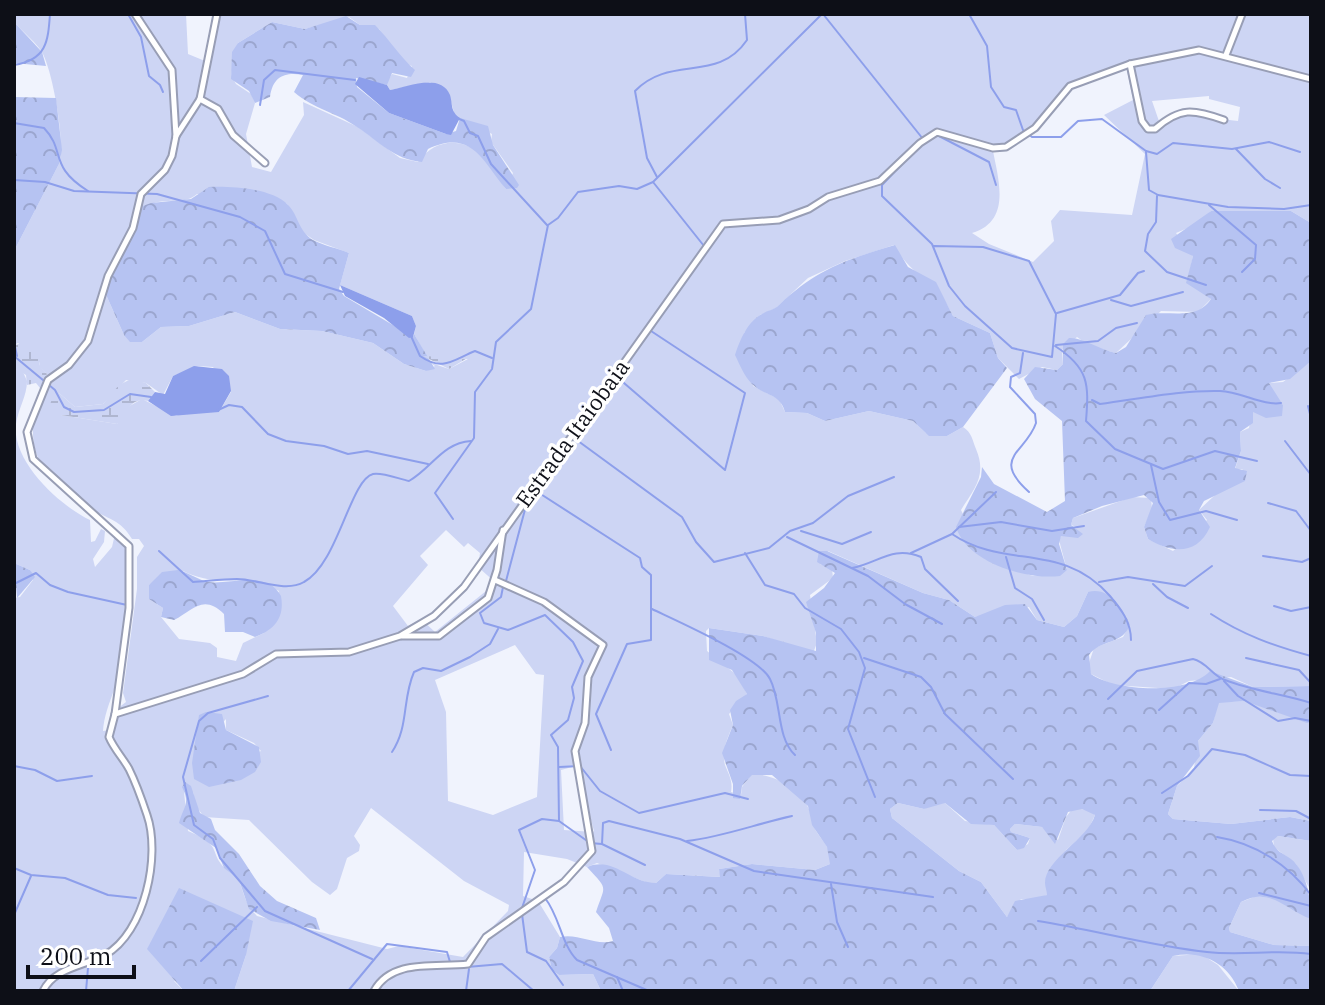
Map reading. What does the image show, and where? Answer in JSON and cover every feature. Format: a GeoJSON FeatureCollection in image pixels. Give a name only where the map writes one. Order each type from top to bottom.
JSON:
{"type":"FeatureCollection","features":[{"type":"Feature","properties":{"kind":"street"},"geometry":{"type":"LineString","coordinates":[[135,14],[171,66],[176,136]]}},
{"type":"Feature","properties":{"kind":"street"},"geometry":{"type":"LineString","coordinates":[[43,991],[55,976],[116,947],[134,923],[142,901],[152,835],[129,769],[109,737],[115,714],[129,608],[129,546],[75,501],[33,459],[27,432],[44,386],[79,355],[88,341],[108,276],[133,228],[141,194],[165,170],[176,136],[200,99],[217,14]]}},
{"type":"Feature","properties":{"kind":"street"},"geometry":{"type":"LineString","coordinates":[[1226,55],[1242,14]]}},
{"type":"Feature","properties":{"kind":"street","name":"Estrada Itaiobaia"},"geometry":{"type":"LineString","coordinates":[[115,714],[243,674],[276,654],[349,652],[400,636],[434,616],[456,596],[723,224],[779,220],[809,209],[828,197],[875,183],[937,132],[993,148],[1006,147],[1035,128],[1066,88],[1130,64],[1199,50],[1311,79]]}},
{"type":"Feature","properties":{"kind":"street"},"geometry":{"type":"LineString","coordinates":[[1130,64],[1142,121],[1148,129],[1155,129],[1167,117],[1181,112],[1205,113],[1224,120]]}},
{"type":"Feature","properties":{"kind":"street"},"geometry":{"type":"LineString","coordinates":[[200,99],[218,109],[233,135],[265,163]]}},
{"type":"Feature","properties":{"kind":"street"},"geometry":{"type":"LineString","coordinates":[[400,636],[431,638],[444,633],[484,602],[495,580],[503,529]]}},
{"type":"Feature","properties":{"kind":"street"},"geometry":{"type":"LineString","coordinates":[[374,991],[382,979],[404,969],[468,964],[486,937],[564,882],[592,851],[575,751],[585,723],[588,677],[603,645],[544,602],[495,580]]}},
{"type":"Feature","properties":{"kind":"green space"},"geometry":{"type":"Polygon","coordinates":[[[14,14],[186,14],[188,54],[205,61],[213,14],[1311,14],[1311,223],[1291,211],[1211,211],[1195,225],[1176,233],[1193,256],[1189,275],[1211,299],[1198,312],[1161,311],[1116,353],[1091,347],[1077,337],[1062,350],[1063,364],[1057,370],[1042,367],[1019,379],[998,358],[990,333],[953,316],[940,295],[909,265],[894,245],[845,261],[808,278],[776,308],[760,315],[744,333],[753,386],[779,399],[785,412],[807,413],[825,421],[869,411],[913,421],[926,433],[947,436],[963,427],[966,429],[979,458],[980,474],[961,510],[985,559],[1033,576],[1067,570],[1059,540],[1061,536],[1072,536],[1077,527],[1071,525],[1073,518],[1132,497],[1151,498],[1152,509],[1144,527],[1148,539],[1173,551],[1207,520],[1199,510],[1243,469],[1235,469],[1241,451],[1240,432],[1249,428],[1252,411],[1283,405],[1269,383],[1283,382],[1311,361],[1311,686],[1253,687],[1231,677],[1189,681],[1173,689],[1113,685],[1091,674],[1088,666],[1094,648],[1123,637],[1130,624],[1113,598],[1088,592],[1077,616],[1064,627],[1037,620],[1029,607],[975,617],[949,600],[923,593],[828,551],[820,564],[832,569],[833,578],[810,595],[817,643],[813,653],[763,636],[709,628],[706,631],[707,651],[738,676],[747,694],[729,714],[733,725],[724,760],[731,792],[741,795],[742,787],[752,774],[776,779],[798,793],[829,850],[830,864],[815,870],[752,864],[719,869],[721,877],[666,874],[656,883],[648,883],[597,863],[587,867],[567,859],[524,852],[523,896],[538,901],[560,937],[557,948],[549,957],[552,970],[559,975],[593,974],[601,991],[234,991],[246,955],[174,981],[184,991],[14,991],[14,598],[20,597],[33,580],[30,570],[14,563],[14,368],[23,372],[27,381],[16,424],[21,453],[29,467],[52,493],[90,520],[91,542],[95,541],[101,529],[105,531],[104,542],[93,559],[95,567],[112,547],[115,534],[122,536],[127,547],[129,586],[124,635],[103,731],[109,730],[113,712],[126,702],[123,693],[137,589],[137,557],[144,546],[139,539],[132,539],[119,524],[68,494],[53,480],[35,450],[34,416],[47,374],[39,366],[40,361],[18,343],[14,345],[14,251],[59,164],[61,142],[47,64],[37,46],[14,22],[14,14]],[[349,17],[305,29],[272,22],[238,43],[231,75],[236,84],[251,94],[255,103],[246,134],[252,167],[271,172],[304,115],[303,102],[358,127],[400,158],[418,162],[427,152],[448,143],[469,147],[488,161],[506,189],[513,173],[491,142],[492,134],[455,116],[450,98],[430,82],[390,90],[386,83],[392,74],[407,78],[412,66],[405,64],[379,29],[360,25],[349,17]],[[1126,66],[1066,88],[1033,133],[993,151],[999,187],[997,210],[993,219],[972,233],[989,244],[1033,262],[1054,241],[1051,221],[1060,210],[1132,215],[1145,154],[1104,115],[1133,100],[1126,66]],[[1209,96],[1152,101],[1160,124],[1170,117],[1188,112],[1238,121],[1240,107],[1209,99],[1209,96]],[[197,194],[187,199],[154,203],[130,227],[103,288],[124,335],[142,342],[161,327],[189,326],[235,312],[280,329],[322,331],[373,343],[404,364],[426,371],[435,366],[431,363],[449,369],[468,359],[427,357],[414,334],[416,326],[412,316],[340,285],[349,253],[314,240],[301,231],[287,204],[280,200],[266,195],[197,194]],[[198,366],[173,376],[163,395],[146,383],[126,380],[103,404],[75,407],[59,393],[61,415],[117,424],[126,408],[142,399],[176,416],[185,412],[219,412],[231,392],[213,367],[198,366]],[[446,530],[420,556],[428,565],[393,606],[408,626],[421,619],[435,632],[496,583],[478,567],[480,553],[468,543],[464,547],[446,530]],[[183,571],[149,585],[149,599],[163,608],[161,617],[179,639],[210,643],[217,648],[217,657],[236,661],[243,643],[264,633],[279,591],[253,582],[208,579],[183,571]],[[515,645],[435,680],[446,712],[448,801],[493,815],[537,797],[544,675],[536,674],[515,645]],[[226,719],[194,754],[194,779],[261,751],[254,743],[226,730],[226,719]],[[576,766],[561,770],[564,830],[593,832],[576,766]],[[184,792],[188,831],[211,845],[221,864],[239,881],[248,904],[257,916],[387,949],[399,946],[463,957],[508,911],[509,905],[464,881],[371,808],[354,836],[360,845],[359,851],[347,858],[337,889],[330,895],[312,882],[249,820],[204,817],[196,806],[193,792],[184,792]]]}},
{"type":"Feature","properties":{"kind":"green space"},"geometry":{"type":"Polygon","coordinates":[[[346,16],[360,25],[375,25],[415,70],[411,77],[392,73],[387,85],[356,78],[357,87],[389,113],[446,134],[456,131],[460,118],[488,126],[493,145],[519,185],[517,188],[506,189],[475,151],[456,143],[428,149],[422,162],[395,154],[349,122],[309,103],[294,92],[303,75],[281,77],[274,84],[270,97],[255,103],[249,91],[231,79],[232,52],[238,43],[272,22],[305,29],[346,16]]]}},
{"type":"Feature","properties":{"kind":"green space"},"geometry":{"type":"Polygon","coordinates":[[[14,22],[42,52],[46,66],[14,63],[14,22]]]}},
{"type":"Feature","properties":{"kind":"green space"},"geometry":{"type":"Polygon","coordinates":[[[14,97],[56,98],[62,150],[59,164],[14,251],[14,97]]]}},
{"type":"Feature","properties":{"kind":"green space"},"geometry":{"type":"Polygon","coordinates":[[[209,187],[239,188],[281,199],[308,236],[349,253],[339,289],[344,296],[413,337],[414,334],[435,369],[426,371],[404,364],[373,343],[322,331],[280,329],[235,312],[189,326],[161,327],[142,342],[130,342],[103,288],[140,207],[191,199],[209,187]]]}},
{"type":"Feature","properties":{"kind":"green space"},"geometry":{"type":"Polygon","coordinates":[[[1211,211],[1291,211],[1311,223],[1311,361],[1290,379],[1269,383],[1283,405],[1282,416],[1266,418],[1253,412],[1253,423],[1240,432],[1241,451],[1235,468],[1247,471],[1245,481],[1204,501],[1199,510],[1210,527],[1205,536],[1191,547],[1174,549],[1148,539],[1144,527],[1153,503],[1144,495],[1102,506],[1073,518],[1071,525],[1083,534],[1078,538],[1061,536],[1059,544],[1067,570],[1060,576],[1015,572],[985,559],[962,540],[956,527],[981,477],[982,467],[994,484],[1047,512],[1065,501],[1062,421],[1035,399],[1024,379],[1035,367],[1057,370],[1063,364],[1063,344],[1069,338],[1116,353],[1126,347],[1146,315],[1190,313],[1205,306],[1211,299],[1186,283],[1193,256],[1175,248],[1171,239],[1211,211]]]}},
{"type":"Feature","properties":{"kind":"green space"},"geometry":{"type":"Polygon","coordinates":[[[895,245],[908,267],[936,282],[953,316],[990,333],[998,358],[1007,368],[963,427],[947,436],[929,436],[913,421],[869,411],[825,421],[807,413],[785,412],[776,398],[749,381],[735,355],[748,327],[757,317],[777,307],[819,274],[846,261],[895,245]]]}},
{"type":"Feature","properties":{"kind":"green space"},"geometry":{"type":"Polygon","coordinates":[[[29,342],[44,348],[39,365],[47,374],[40,388],[36,383],[27,385],[26,375],[14,368],[14,345],[29,342]]]}},
{"type":"Feature","properties":{"kind":"green space"},"geometry":{"type":"Polygon","coordinates":[[[460,350],[469,357],[449,369],[423,356],[441,357],[460,350]]]}},
{"type":"Feature","properties":{"kind":"green space"},"geometry":{"type":"Polygon","coordinates":[[[131,379],[146,383],[155,392],[148,401],[132,404],[117,424],[61,415],[50,405],[53,395],[59,393],[75,407],[103,404],[119,385],[131,379]]]}},
{"type":"Feature","properties":{"kind":"green space"},"geometry":{"type":"Polygon","coordinates":[[[819,551],[827,551],[923,593],[949,600],[975,617],[1005,605],[1025,604],[1037,620],[1064,627],[1077,616],[1088,592],[1102,592],[1119,605],[1130,624],[1123,635],[1099,646],[1089,655],[1091,674],[1117,684],[1170,687],[1200,679],[1210,671],[1253,687],[1311,686],[1311,722],[1307,723],[1244,701],[1219,703],[1213,723],[1198,741],[1200,756],[1177,786],[1168,814],[1173,819],[1231,824],[1290,817],[1311,821],[1311,841],[1278,836],[1272,841],[1301,871],[1309,895],[1311,919],[1278,901],[1251,898],[1241,902],[1229,928],[1230,932],[1274,945],[1311,946],[1311,991],[1239,991],[1221,966],[1194,955],[1173,956],[1150,991],[601,991],[593,974],[559,975],[552,970],[549,957],[557,948],[560,937],[613,941],[609,928],[596,912],[603,892],[602,884],[587,867],[614,867],[638,879],[656,883],[666,874],[720,877],[719,869],[752,864],[815,870],[830,864],[827,847],[812,825],[808,806],[772,775],[752,775],[742,786],[740,799],[733,798],[733,784],[722,753],[733,725],[730,710],[736,701],[747,694],[732,670],[709,660],[709,628],[763,636],[816,651],[816,633],[806,602],[824,588],[835,573],[817,562],[819,551]],[[898,803],[890,809],[892,818],[959,871],[981,882],[1007,917],[1015,901],[1047,895],[1047,874],[1091,824],[1095,815],[1082,809],[1068,812],[1055,844],[1042,827],[1015,824],[1011,832],[1030,838],[1024,848],[1017,850],[994,825],[971,824],[945,803],[924,809],[898,803]]]}},
{"type":"Feature","properties":{"kind":"green space"},"geometry":{"type":"Polygon","coordinates":[[[14,563],[30,570],[35,577],[17,598],[14,563]]]}},
{"type":"Feature","properties":{"kind":"green space"},"geometry":{"type":"Polygon","coordinates":[[[178,570],[208,582],[258,580],[267,583],[281,596],[280,617],[268,631],[255,637],[243,632],[225,632],[224,614],[210,605],[198,606],[174,620],[161,617],[163,608],[149,599],[149,585],[162,572],[178,570]]]}},
{"type":"Feature","properties":{"kind":"green space"},"geometry":{"type":"Polygon","coordinates":[[[1244,701],[1311,722],[1311,821],[1290,817],[1231,824],[1173,819],[1168,814],[1177,786],[1194,768],[1198,741],[1213,723],[1218,702],[1244,701]]]}},
{"type":"Feature","properties":{"kind":"green space"},"geometry":{"type":"Polygon","coordinates":[[[206,712],[222,714],[226,730],[259,747],[261,762],[255,772],[241,780],[209,787],[194,779],[192,763],[199,715],[206,712]]]}},
{"type":"Feature","properties":{"kind":"green space"},"geometry":{"type":"Polygon","coordinates":[[[185,782],[191,786],[200,813],[211,819],[215,830],[239,854],[260,886],[277,901],[316,918],[320,930],[271,921],[249,909],[239,880],[224,868],[216,848],[179,823],[186,802],[182,787],[185,782]]]}},
{"type":"Feature","properties":{"kind":"green space"},"geometry":{"type":"Polygon","coordinates":[[[898,803],[924,809],[934,803],[945,803],[965,821],[994,825],[1017,850],[1028,844],[1030,838],[1011,832],[1015,824],[1042,827],[1058,840],[1066,817],[1073,808],[1089,810],[1095,815],[1088,830],[1066,850],[1047,895],[1035,900],[1021,899],[1007,917],[981,882],[959,871],[892,818],[890,809],[898,803]]]}},
{"type":"Feature","properties":{"kind":"green space"},"geometry":{"type":"Polygon","coordinates":[[[1273,838],[1311,841],[1311,891],[1296,864],[1274,847],[1273,838]]]}},
{"type":"Feature","properties":{"kind":"green space"},"geometry":{"type":"Polygon","coordinates":[[[179,888],[253,921],[234,991],[184,991],[147,949],[179,888]]]}},
{"type":"Feature","properties":{"kind":"green space"},"geometry":{"type":"Polygon","coordinates":[[[1254,897],[1275,897],[1311,919],[1311,946],[1274,945],[1230,932],[1241,902],[1254,897]]]}},
{"type":"Feature","properties":{"kind":"green space"},"geometry":{"type":"Polygon","coordinates":[[[1201,954],[1218,965],[1239,991],[1150,991],[1173,956],[1201,954]]]}},
{"type":"Feature","properties":{"kind":"shaded area"},"geometry":{"type":"Polygon","coordinates":[[[359,77],[387,85],[390,90],[423,83],[439,84],[450,95],[453,110],[460,118],[451,135],[389,113],[355,84],[359,77]]]}},
{"type":"Feature","properties":{"kind":"shaded area"},"geometry":{"type":"Polygon","coordinates":[[[340,285],[412,316],[416,326],[413,337],[409,338],[384,318],[345,296],[340,285]]]}},
{"type":"Feature","properties":{"kind":"shaded area"},"geometry":{"type":"Polygon","coordinates":[[[194,366],[222,369],[229,376],[231,391],[219,412],[171,416],[148,401],[155,392],[165,394],[173,376],[194,366]]]}},
{"type":"Feature","properties":{"kind":"waterway"},"geometry":{"type":"LineString","coordinates":[[14,65],[33,59],[44,48],[50,14]]}},
{"type":"Feature","properties":{"kind":"waterway"},"geometry":{"type":"LineString","coordinates":[[128,14],[141,37],[149,76],[163,92]]}},
{"type":"Feature","properties":{"kind":"waterway"},"geometry":{"type":"LineString","coordinates":[[657,177],[647,158],[635,91],[663,74],[708,66],[735,53],[747,40],[745,14]]}},
{"type":"Feature","properties":{"kind":"waterway"},"geometry":{"type":"LineString","coordinates":[[453,519],[435,493],[474,438],[475,392],[492,369],[496,342],[531,309],[548,225],[558,218],[578,192],[619,186],[637,189],[653,182],[822,14]]}},
{"type":"Feature","properties":{"kind":"waterway"},"geometry":{"type":"LineString","coordinates":[[823,14],[923,139]]}},
{"type":"Feature","properties":{"kind":"waterway"},"geometry":{"type":"LineString","coordinates":[[969,14],[987,46],[991,87],[1004,107],[1016,110],[1023,130],[1032,137],[1061,137],[1078,121],[1102,119],[1146,151],[1157,154],[1173,143],[1232,149],[1269,142],[1300,152]]}},
{"type":"Feature","properties":{"kind":"waterway"},"geometry":{"type":"LineString","coordinates":[[260,105],[264,80],[275,70],[355,80]]}},
{"type":"Feature","properties":{"kind":"waterway"},"geometry":{"type":"LineString","coordinates":[[1310,121],[1311,102]]}},
{"type":"Feature","properties":{"kind":"waterway"},"geometry":{"type":"LineString","coordinates":[[457,118],[464,121],[470,133],[478,136],[491,164],[547,225]]}},
{"type":"Feature","properties":{"kind":"waterway"},"geometry":{"type":"LineString","coordinates":[[14,123],[44,128],[51,136],[67,174],[88,191]]}},
{"type":"Feature","properties":{"kind":"waterway"},"geometry":{"type":"LineString","coordinates":[[937,135],[989,162],[996,185]]}},
{"type":"Feature","properties":{"kind":"waterway"},"geometry":{"type":"LineString","coordinates":[[1236,149],[1265,179],[1280,188]]}},
{"type":"Feature","properties":{"kind":"waterway"},"geometry":{"type":"LineString","coordinates":[[1146,152],[1149,190],[1158,195],[1228,207],[1284,209],[1311,205]]}},
{"type":"Feature","properties":{"kind":"waterway"},"geometry":{"type":"LineString","coordinates":[[902,164],[882,185],[882,196],[932,244],[949,286],[965,306],[1012,348],[1052,357],[1056,314],[1029,261],[983,247],[934,246]]}},
{"type":"Feature","properties":{"kind":"waterway"},"geometry":{"type":"LineString","coordinates":[[14,180],[45,182],[74,191],[157,194],[240,217],[265,231],[285,274],[343,292]]}},
{"type":"Feature","properties":{"kind":"waterway"},"geometry":{"type":"LineString","coordinates":[[653,182],[704,246]]}},
{"type":"Feature","properties":{"kind":"waterway"},"geometry":{"type":"LineString","coordinates":[[1157,196],[1156,222],[1148,234],[1145,251],[1167,272],[1206,285]]}},
{"type":"Feature","properties":{"kind":"waterway"},"geometry":{"type":"LineString","coordinates":[[1209,205],[1256,245],[1255,259],[1242,272]]}},
{"type":"Feature","properties":{"kind":"waterway"},"geometry":{"type":"LineString","coordinates":[[1057,313],[1120,295],[1138,273],[1144,271]]}},
{"type":"Feature","properties":{"kind":"waterway"},"geometry":{"type":"LineString","coordinates":[[1111,300],[1131,306],[1183,292]]}},
{"type":"Feature","properties":{"kind":"waterway"},"geometry":{"type":"LineString","coordinates":[[1056,345],[1098,341],[1116,328],[1137,323]]}},
{"type":"Feature","properties":{"kind":"waterway"},"geometry":{"type":"LineString","coordinates":[[617,377],[725,470],[745,393],[651,331]]}},
{"type":"Feature","properties":{"kind":"waterway"},"geometry":{"type":"LineString","coordinates":[[411,336],[420,356],[435,363],[448,363],[475,351],[492,358]]}},
{"type":"Feature","properties":{"kind":"waterway"},"geometry":{"type":"LineString","coordinates":[[14,342],[17,356]]}},
{"type":"Feature","properties":{"kind":"waterway"},"geometry":{"type":"LineString","coordinates":[[1055,346],[1081,370],[1087,397],[1086,421],[1115,449],[1163,469],[1215,451],[1257,461]]}},
{"type":"Feature","properties":{"kind":"waterway"},"geometry":{"type":"LineString","coordinates":[[1023,353],[1020,373],[1011,377],[1010,387],[1035,414],[1036,423],[1011,463],[1012,471],[1029,492]]}},
{"type":"Feature","properties":{"kind":"waterway"},"geometry":{"type":"LineString","coordinates":[[14,356],[55,390],[64,407],[74,412],[104,410],[130,394],[151,397]]}},
{"type":"Feature","properties":{"kind":"waterway"},"geometry":{"type":"LineString","coordinates":[[1092,400],[1100,404],[1175,393],[1220,391],[1267,403],[1281,403]]}},
{"type":"Feature","properties":{"kind":"waterway"},"geometry":{"type":"LineString","coordinates":[[216,411],[229,405],[242,407],[268,434],[286,441],[324,446],[348,454],[367,451],[428,464]]}},
{"type":"Feature","properties":{"kind":"waterway"},"geometry":{"type":"LineString","coordinates":[[1308,406],[1311,418]]}},
{"type":"Feature","properties":{"kind":"waterway"},"geometry":{"type":"LineString","coordinates":[[574,438],[682,517],[696,542],[714,562],[769,548],[790,531],[813,523],[848,496],[894,477]]}},
{"type":"Feature","properties":{"kind":"waterway"},"geometry":{"type":"LineString","coordinates":[[159,551],[193,582],[237,579],[280,586],[297,585],[316,572],[326,558],[365,480],[377,474],[409,481],[452,446],[471,441]]}},
{"type":"Feature","properties":{"kind":"waterway"},"geometry":{"type":"LineString","coordinates":[[1285,441],[1311,475]]}},
{"type":"Feature","properties":{"kind":"waterway"},"geometry":{"type":"LineString","coordinates":[[1151,465],[1159,502],[1170,520],[1206,511],[1237,520]]}},
{"type":"Feature","properties":{"kind":"waterway"},"geometry":{"type":"LineString","coordinates":[[536,491],[640,558],[642,567],[651,575],[651,640],[627,644],[596,714],[611,750]]}},
{"type":"Feature","properties":{"kind":"waterway"},"geometry":{"type":"LineString","coordinates":[[911,553],[952,534],[996,492]]}},
{"type":"Feature","properties":{"kind":"waterway"},"geometry":{"type":"LineString","coordinates":[[506,581],[527,502]]}},
{"type":"Feature","properties":{"kind":"waterway"},"geometry":{"type":"LineString","coordinates":[[1268,503],[1296,511],[1311,531]]}},
{"type":"Feature","properties":{"kind":"waterway"},"geometry":{"type":"LineString","coordinates":[[959,527],[1001,522],[1052,531],[1084,526]]}},
{"type":"Feature","properties":{"kind":"waterway"},"geometry":{"type":"LineString","coordinates":[[801,531],[842,544],[871,532]]}},
{"type":"Feature","properties":{"kind":"waterway"},"geometry":{"type":"LineString","coordinates":[[952,534],[992,551],[1073,568],[1092,579],[1121,611],[1131,640]]}},
{"type":"Feature","properties":{"kind":"waterway"},"geometry":{"type":"LineString","coordinates":[[787,537],[868,576],[905,604],[942,624]]}},
{"type":"Feature","properties":{"kind":"waterway"},"geometry":{"type":"LineString","coordinates":[[745,553],[765,585],[794,594],[805,608],[841,629],[859,652],[865,668],[848,729],[875,797]]}},
{"type":"Feature","properties":{"kind":"waterway"},"geometry":{"type":"LineString","coordinates":[[852,568],[894,554],[921,557],[925,569],[958,601]]}},
{"type":"Feature","properties":{"kind":"waterway"},"geometry":{"type":"LineString","coordinates":[[1263,556],[1302,562],[1311,558]]}},
{"type":"Feature","properties":{"kind":"waterway"},"geometry":{"type":"LineString","coordinates":[[1006,557],[1015,588],[1032,599],[1044,620]]}},
{"type":"Feature","properties":{"kind":"waterway"},"geometry":{"type":"LineString","coordinates":[[1099,582],[1128,577],[1185,586],[1212,566]]}},
{"type":"Feature","properties":{"kind":"waterway"},"geometry":{"type":"LineString","coordinates":[[14,584],[36,573],[50,585],[68,592],[127,605]]}},
{"type":"Feature","properties":{"kind":"waterway"},"geometry":{"type":"LineString","coordinates":[[1153,584],[1167,597],[1188,608]]}},
{"type":"Feature","properties":{"kind":"waterway"},"geometry":{"type":"LineString","coordinates":[[503,587],[501,597],[480,613],[484,623],[508,630],[545,615],[573,642],[583,661],[572,687],[574,698],[568,720],[551,735],[558,747],[559,821]]}},
{"type":"Feature","properties":{"kind":"waterway"},"geometry":{"type":"LineString","coordinates":[[1274,606],[1291,611],[1311,607]]}},
{"type":"Feature","properties":{"kind":"waterway"},"geometry":{"type":"LineString","coordinates":[[652,609],[716,640],[763,670],[774,688],[785,739],[795,755]]}},
{"type":"Feature","properties":{"kind":"waterway"},"geometry":{"type":"LineString","coordinates":[[1211,614],[1259,639],[1311,656]]}},
{"type":"Feature","properties":{"kind":"waterway"},"geometry":{"type":"LineString","coordinates":[[392,752],[401,733],[414,672],[423,668],[441,671],[470,657],[490,644],[498,629]]}},
{"type":"Feature","properties":{"kind":"waterway"},"geometry":{"type":"LineString","coordinates":[[864,658],[921,677],[931,687],[945,714],[1013,779]]}},
{"type":"Feature","properties":{"kind":"waterway"},"geometry":{"type":"LineString","coordinates":[[1246,658],[1299,670],[1311,683]]}},
{"type":"Feature","properties":{"kind":"waterway"},"geometry":{"type":"LineString","coordinates":[[1108,699],[1137,671],[1193,659],[1225,680],[1311,703]]}},
{"type":"Feature","properties":{"kind":"waterway"},"geometry":{"type":"LineString","coordinates":[[1159,710],[1189,683],[1206,684],[1220,679]]}},
{"type":"Feature","properties":{"kind":"waterway"},"geometry":{"type":"LineString","coordinates":[[1224,681],[1238,696],[1278,721],[1295,718],[1311,721]]}},
{"type":"Feature","properties":{"kind":"waterway"},"geometry":{"type":"LineString","coordinates":[[268,696],[208,713],[199,721],[183,777],[194,825],[213,839],[220,858],[265,911],[372,959]]}},
{"type":"Feature","properties":{"kind":"waterway"},"geometry":{"type":"LineString","coordinates":[[1162,793],[1188,776],[1212,749],[1245,755],[1290,775],[1311,776]]}},
{"type":"Feature","properties":{"kind":"waterway"},"geometry":{"type":"LineString","coordinates":[[14,766],[35,770],[57,781],[92,776]]}},
{"type":"Feature","properties":{"kind":"waterway"},"geometry":{"type":"LineString","coordinates":[[559,767],[580,766],[600,791],[639,813],[725,793],[748,799]]}},
{"type":"Feature","properties":{"kind":"waterway"},"geometry":{"type":"LineString","coordinates":[[1260,810],[1296,811],[1311,819]]}},
{"type":"Feature","properties":{"kind":"waterway"},"geometry":{"type":"LineString","coordinates":[[687,841],[792,816]]}},
{"type":"Feature","properties":{"kind":"waterway"},"geometry":{"type":"LineString","coordinates":[[522,908],[535,870],[519,830],[542,819],[559,821],[590,843],[602,844],[645,865]]}},
{"type":"Feature","properties":{"kind":"waterway"},"geometry":{"type":"LineString","coordinates":[[602,844],[603,823],[609,821],[680,839],[754,871],[933,897]]}},
{"type":"Feature","properties":{"kind":"waterway"},"geometry":{"type":"LineString","coordinates":[[1217,837],[1245,844],[1270,857],[1292,874],[1311,895]]}},
{"type":"Feature","properties":{"kind":"waterway"},"geometry":{"type":"LineString","coordinates":[[14,868],[31,875],[65,878],[108,895],[136,898]]}},
{"type":"Feature","properties":{"kind":"waterway"},"geometry":{"type":"LineString","coordinates":[[14,915],[31,876]]}},
{"type":"Feature","properties":{"kind":"waterway"},"geometry":{"type":"LineString","coordinates":[[831,884],[837,922],[848,947]]}},
{"type":"Feature","properties":{"kind":"waterway"},"geometry":{"type":"LineString","coordinates":[[1259,893],[1311,906]]}},
{"type":"Feature","properties":{"kind":"waterway"},"geometry":{"type":"LineString","coordinates":[[545,898],[567,946],[577,960],[649,991]]}},
{"type":"Feature","properties":{"kind":"waterway"},"geometry":{"type":"LineString","coordinates":[[201,961],[257,907]]}},
{"type":"Feature","properties":{"kind":"waterway"},"geometry":{"type":"LineString","coordinates":[[522,914],[527,952],[546,961],[563,985]]}},
{"type":"Feature","properties":{"kind":"waterway"},"geometry":{"type":"LineString","coordinates":[[1038,921],[1207,952],[1311,954]]}},
{"type":"Feature","properties":{"kind":"waterway"},"geometry":{"type":"LineString","coordinates":[[348,991],[387,944],[447,952],[450,962]]}},
{"type":"Feature","properties":{"kind":"waterway"},"geometry":{"type":"LineString","coordinates":[[467,967],[502,964],[534,991]]}},
{"type":"Feature","properties":{"kind":"waterway"},"geometry":{"type":"LineString","coordinates":[[86,991],[88,968]]}},
{"type":"Feature","properties":{"kind":"waterway"},"geometry":{"type":"LineString","coordinates":[[466,991],[469,969]]}},
{"type":"Feature","properties":{"kind":"waterway"},"geometry":{"type":"LineString","coordinates":[[617,977],[623,991]]}}]}
